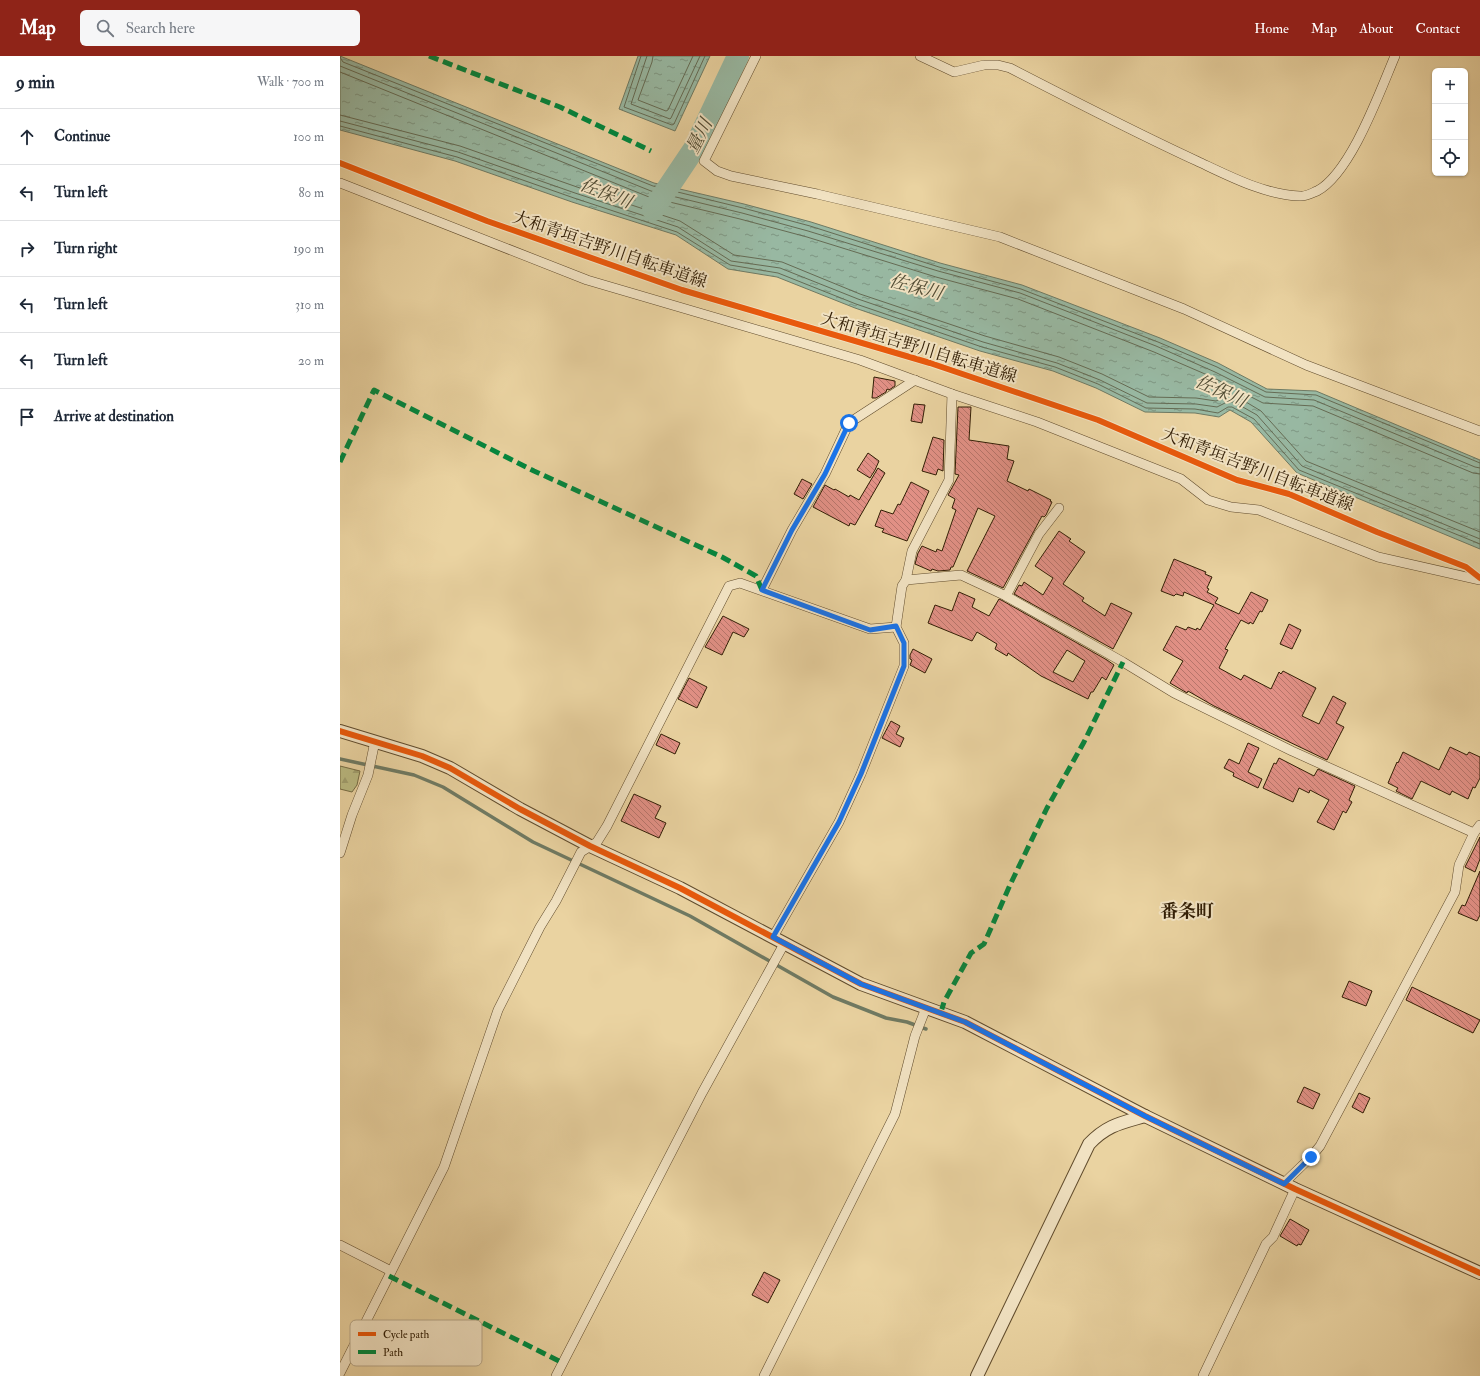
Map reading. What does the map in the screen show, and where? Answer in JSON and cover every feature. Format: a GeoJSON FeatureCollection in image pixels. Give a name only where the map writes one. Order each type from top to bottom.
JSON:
{"type":"FeatureCollection","features":[{"type":"Feature","properties":{"kind":"street"},"geometry":{"type":"LineString","coordinates":[[756,56],[704,161],[717,171],[731,176],[816,194],[1000,237],[1184,310],[1306,365],[1480,430]]}},
{"type":"Feature","properties":{"kind":"street"},"geometry":{"type":"LineString","coordinates":[[920,56],[954,72],[984,65],[998,65],[1010,68],[1158,143],[1245,183],[1284,194],[1302,197],[1318,190],[1330,180],[1349,157],[1371,113],[1395,56]]}},
{"type":"Feature","properties":{"kind":"street"},"geometry":{"type":"LineString","coordinates":[[340,183],[587,280],[860,360],[952,394],[1037,422],[1181,479],[1208,500],[1231,507],[1259,510],[1378,557],[1480,580]]}},
{"type":"Feature","properties":{"kind":"street"},"geometry":{"type":"LineString","coordinates":[[762,590],[792,530],[825,474],[849,423],[915,380]]}},
{"type":"Feature","properties":{"kind":"street"},"geometry":{"type":"LineString","coordinates":[[773,937],[839,822],[861,774],[904,666],[904,643],[896,626],[902,586],[906,580],[912,551],[949,480],[952,394]]}},
{"type":"Feature","properties":{"kind":"street"},"geometry":{"type":"LineString","coordinates":[[1006,596],[1039,534],[1059,508]]}},
{"type":"Feature","properties":{"kind":"street"},"geometry":{"type":"LineString","coordinates":[[906,580],[961,575],[1006,596],[1123,662],[1174,693],[1292,751],[1474,833]]}},
{"type":"Feature","properties":{"kind":"street"},"geometry":{"type":"LineString","coordinates":[[366,1320],[444,1167],[498,1010],[540,927],[556,901],[581,852],[597,842],[607,826],[728,586],[740,583],[870,630],[896,626]]}},
{"type":"Feature","properties":{"kind":"street"},"geometry":{"type":"LineString","coordinates":[[340,731],[422,756],[450,768],[520,809],[590,846],[680,888],[861,984],[965,1022],[1145,1116],[1289,1186],[1480,1273]]}},
{"type":"Feature","properties":{"kind":"street"},"geometry":{"type":"LineString","coordinates":[[340,853],[352,816],[368,775],[375,741]]}},
{"type":"Feature","properties":{"kind":"street"},"geometry":{"type":"LineString","coordinates":[[1203,1376],[1266,1244],[1273,1237],[1289,1186],[1326,1134],[1455,892],[1459,865],[1474,833],[1480,825]]}},
{"type":"Feature","properties":{"kind":"street"},"geometry":{"type":"LineString","coordinates":[[556,1376],[702,1093],[784,944]]}},
{"type":"Feature","properties":{"kind":"street"},"geometry":{"type":"LineString","coordinates":[[764,1376],[895,1114],[915,1036],[926,1008]]}},
{"type":"Feature","properties":{"kind":"street"},"geometry":{"type":"LineString","coordinates":[[977,1376],[1089,1144],[1099,1133],[1108,1128],[1145,1116]]}},
{"type":"Feature","properties":{"kind":"street"},"geometry":{"type":"LineString","coordinates":[[340,1245],[391,1271]]}},
{"type":"Feature","properties":{"kind":"street"},"geometry":{"type":"LineString","coordinates":[[340,1373],[350,1353]]}},
{"type":"Feature","properties":{"kind":"green space"},"geometry":{"type":"Polygon","coordinates":[[[340,766],[360,771],[357,785],[352,792],[340,789],[340,766]]]}},
{"type":"Feature","properties":{"kind":"water","name":"佐保川"},"geometry":{"type":"Polygon","coordinates":[[[340,56],[654,183],[744,204],[811,222],[940,263],[1022,285],[1160,338],[1218,363],[1267,389],[1316,391],[1480,460],[1480,549],[1297,473],[1251,422],[1230,410],[1219,417],[1195,413],[1145,412],[1096,388],[1053,371],[980,351],[855,308],[777,277],[728,269],[676,235],[572,202],[455,161],[340,130],[340,56]]]}},
{"type":"Feature","properties":{"kind":"water"},"geometry":{"type":"Polygon","coordinates":[[[638,56],[710,56],[675,131],[619,109],[638,56]]]}},
{"type":"Feature","properties":{"kind":"building"},"geometry":{"type":"Polygon","coordinates":[[[874,377],[895,381],[895,386],[889,390],[887,389],[886,392],[876,398],[872,398],[874,377]]]}},
{"type":"Feature","properties":{"kind":"building"},"geometry":{"type":"Polygon","coordinates":[[[914,404],[925,405],[922,423],[911,421],[914,404]]]}},
{"type":"Feature","properties":{"kind":"building"},"geometry":{"type":"Polygon","coordinates":[[[958,407],[971,407],[969,440],[1009,446],[1007,459],[1014,461],[1007,481],[1028,491],[1029,489],[1051,500],[1050,501],[1052,502],[1046,515],[1044,517],[1042,516],[1003,588],[967,571],[995,516],[978,508],[953,567],[951,567],[950,570],[938,571],[932,569],[931,571],[915,564],[922,546],[936,552],[937,549],[942,551],[956,510],[952,508],[955,499],[948,495],[959,475],[955,474],[958,407]]]}},
{"type":"Feature","properties":{"kind":"building"},"geometry":{"type":"Polygon","coordinates":[[[933,437],[944,440],[943,471],[938,469],[936,475],[922,471],[933,437]]]}},
{"type":"Feature","properties":{"kind":"building"},"geometry":{"type":"Polygon","coordinates":[[[868,453],[879,461],[870,478],[857,470],[868,453]]]}},
{"type":"Feature","properties":{"kind":"building"},"geometry":{"type":"Polygon","coordinates":[[[878,468],[885,473],[855,525],[850,523],[849,526],[813,507],[825,485],[849,497],[850,495],[859,500],[878,468]]]}},
{"type":"Feature","properties":{"kind":"building"},"geometry":{"type":"Polygon","coordinates":[[[802,479],[812,484],[803,499],[794,494],[802,479]]]}},
{"type":"Feature","properties":{"kind":"building"},"geometry":{"type":"Polygon","coordinates":[[[911,482],[929,491],[907,541],[882,532],[884,529],[875,526],[881,510],[893,514],[898,504],[900,505],[911,482]]]}},
{"type":"Feature","properties":{"kind":"building"},"geometry":{"type":"Polygon","coordinates":[[[1059,531],[1071,539],[1069,541],[1085,552],[1063,584],[1084,598],[1082,601],[1105,616],[1111,603],[1132,613],[1113,649],[1014,594],[1019,585],[1022,586],[1024,582],[1043,595],[1053,578],[1035,566],[1059,531]]]}},
{"type":"Feature","properties":{"kind":"building"},"geometry":{"type":"Polygon","coordinates":[[[1174,559],[1206,572],[1205,574],[1212,577],[1207,588],[1209,589],[1207,592],[1218,598],[1215,603],[1239,614],[1251,592],[1268,600],[1262,612],[1260,611],[1253,624],[1250,622],[1249,624],[1241,620],[1225,649],[1228,650],[1219,668],[1241,680],[1244,675],[1271,689],[1279,672],[1281,674],[1283,671],[1316,688],[1302,716],[1319,724],[1333,696],[1346,703],[1336,723],[1344,727],[1327,760],[1214,706],[1188,691],[1187,693],[1170,683],[1183,661],[1163,650],[1176,626],[1186,630],[1188,627],[1196,630],[1197,628],[1200,630],[1214,605],[1184,592],[1183,596],[1176,594],[1174,596],[1161,591],[1174,559]]]}},
{"type":"Feature","properties":{"kind":"building"},"geometry":{"type":"Polygon","coordinates":[[[959,592],[975,599],[972,607],[989,616],[999,599],[1114,665],[1106,680],[1102,677],[1093,692],[1091,692],[1088,699],[1041,676],[1008,653],[1007,656],[995,649],[997,644],[977,632],[972,641],[928,623],[935,605],[952,611],[959,592]],[[1067,650],[1053,672],[1073,682],[1085,661],[1067,650]]]}},
{"type":"Feature","properties":{"kind":"building"},"geometry":{"type":"Polygon","coordinates":[[[723,616],[749,629],[744,637],[733,632],[722,655],[705,647],[723,616]]]}},
{"type":"Feature","properties":{"kind":"building"},"geometry":{"type":"Polygon","coordinates":[[[1289,624],[1301,630],[1292,649],[1280,644],[1289,624]]]}},
{"type":"Feature","properties":{"kind":"building"},"geometry":{"type":"Polygon","coordinates":[[[913,649],[932,659],[925,673],[910,665],[912,660],[910,659],[910,655],[913,649]]]}},
{"type":"Feature","properties":{"kind":"building"},"geometry":{"type":"Polygon","coordinates":[[[689,678],[707,687],[697,708],[678,699],[689,678]]]}},
{"type":"Feature","properties":{"kind":"building"},"geometry":{"type":"Polygon","coordinates":[[[891,721],[900,726],[896,734],[904,738],[900,747],[882,738],[891,721]]]}},
{"type":"Feature","properties":{"kind":"building"},"geometry":{"type":"Polygon","coordinates":[[[661,734],[680,743],[675,754],[656,745],[661,734]]]}},
{"type":"Feature","properties":{"kind":"building"},"geometry":{"type":"Polygon","coordinates":[[[1248,743],[1259,748],[1248,772],[1262,779],[1258,788],[1233,776],[1234,773],[1224,768],[1229,759],[1239,764],[1248,743]]]}},
{"type":"Feature","properties":{"kind":"building"},"geometry":{"type":"Polygon","coordinates":[[[1450,747],[1467,755],[1469,752],[1480,757],[1480,778],[1475,788],[1473,787],[1468,799],[1452,791],[1450,795],[1421,781],[1412,799],[1396,791],[1398,788],[1388,783],[1403,752],[1439,770],[1450,747]]]}},
{"type":"Feature","properties":{"kind":"building"},"geometry":{"type":"Polygon","coordinates":[[[1279,758],[1314,776],[1318,769],[1355,786],[1349,800],[1352,802],[1346,813],[1343,811],[1334,830],[1317,822],[1329,800],[1310,790],[1309,793],[1299,788],[1293,802],[1263,788],[1274,763],[1276,764],[1279,758]]]}},
{"type":"Feature","properties":{"kind":"building"},"geometry":{"type":"Polygon","coordinates":[[[634,794],[661,806],[655,818],[666,823],[659,838],[621,821],[634,794]]]}},
{"type":"Feature","properties":{"kind":"building"},"geometry":{"type":"Polygon","coordinates":[[[1480,837],[1480,859],[1475,872],[1465,867],[1480,837]]]}},
{"type":"Feature","properties":{"kind":"building"},"geometry":{"type":"Polygon","coordinates":[[[1480,871],[1480,915],[1477,921],[1458,913],[1462,905],[1465,906],[1480,871]]]}},
{"type":"Feature","properties":{"kind":"building"},"geometry":{"type":"Polygon","coordinates":[[[1349,981],[1372,991],[1366,1006],[1342,997],[1349,981]]]}},
{"type":"Feature","properties":{"kind":"building"},"geometry":{"type":"Polygon","coordinates":[[[1412,987],[1480,1020],[1473,1033],[1406,1000],[1412,987]]]}},
{"type":"Feature","properties":{"kind":"building"},"geometry":{"type":"Polygon","coordinates":[[[1304,1087],[1320,1094],[1313,1109],[1297,1102],[1304,1087]]]}},
{"type":"Feature","properties":{"kind":"building"},"geometry":{"type":"Polygon","coordinates":[[[1359,1093],[1370,1098],[1363,1113],[1352,1107],[1359,1093]]]}},
{"type":"Feature","properties":{"kind":"building"},"geometry":{"type":"Polygon","coordinates":[[[1290,1219],[1309,1230],[1301,1245],[1298,1244],[1297,1246],[1280,1236],[1290,1219]]]}},
{"type":"Feature","properties":{"kind":"building"},"geometry":{"type":"Polygon","coordinates":[[[764,1272],[780,1280],[768,1303],[752,1295],[764,1272]]]}},
{"type":"Feature","properties":{"kind":"waterway","name":"量川"},"geometry":{"type":"LineString","coordinates":[[653,210],[694,149],[738,56]]}},
{"type":"Feature","properties":{"kind":"waterway"},"geometry":{"type":"LineString","coordinates":[[340,759],[414,775],[443,787],[533,842],[690,916],[833,997],[886,1018],[907,1022],[926,1029]]}},
{"type":"Feature","properties":{"kind":"marked path"},"geometry":{"type":"LineString","coordinates":[[429,56],[560,107],[651,151]]}},
{"type":"Feature","properties":{"kind":"marked path"},"geometry":{"type":"LineString","coordinates":[[340,462],[374,390],[534,471],[722,557],[756,576],[762,590]]}},
{"type":"Feature","properties":{"kind":"marked path"},"geometry":{"type":"LineString","coordinates":[[941,1012],[944,1002],[971,953],[984,944],[1010,885],[1047,808],[1084,742],[1123,662]]}},
{"type":"Feature","properties":{"kind":"marked path"},"geometry":{"type":"LineString","coordinates":[[389,1276],[477,1320]]}},
{"type":"Feature","properties":{"kind":"marked path"},"geometry":{"type":"LineString","coordinates":[[482,1322],[563,1363]]}},
{"type":"Feature","properties":{"kind":"cycle path","name":"大和青垣吉野川自転車道線"},"geometry":{"type":"LineString","coordinates":[[340,163],[487,221],[682,290],[930,363],[1098,420],[1237,480],[1289,494],[1377,532],[1466,567],[1480,578]]}},
{"type":"Feature","properties":{"kind":"cycle path"},"geometry":{"type":"LineString","coordinates":[[340,731],[422,756],[450,768],[520,809],[590,846],[680,888],[861,984],[965,1022],[1145,1116],[1295,1189],[1480,1273]]}},
{"type":"Feature","properties":{"kind":"district","name":"番条町"},"geometry":{"type":"Point","coordinates":[1187,911]}},
{"type":"Feature","properties":{"kind":"route"},"geometry":{"type":"LineString","coordinates":[[849,423],[825,474],[792,530],[762,590],[870,630],[896,626],[904,643],[904,666],[861,774],[839,822],[773,937],[861,984],[965,1022],[1052,1066],[1145,1116],[1284,1184],[1311,1157]]}}]}
